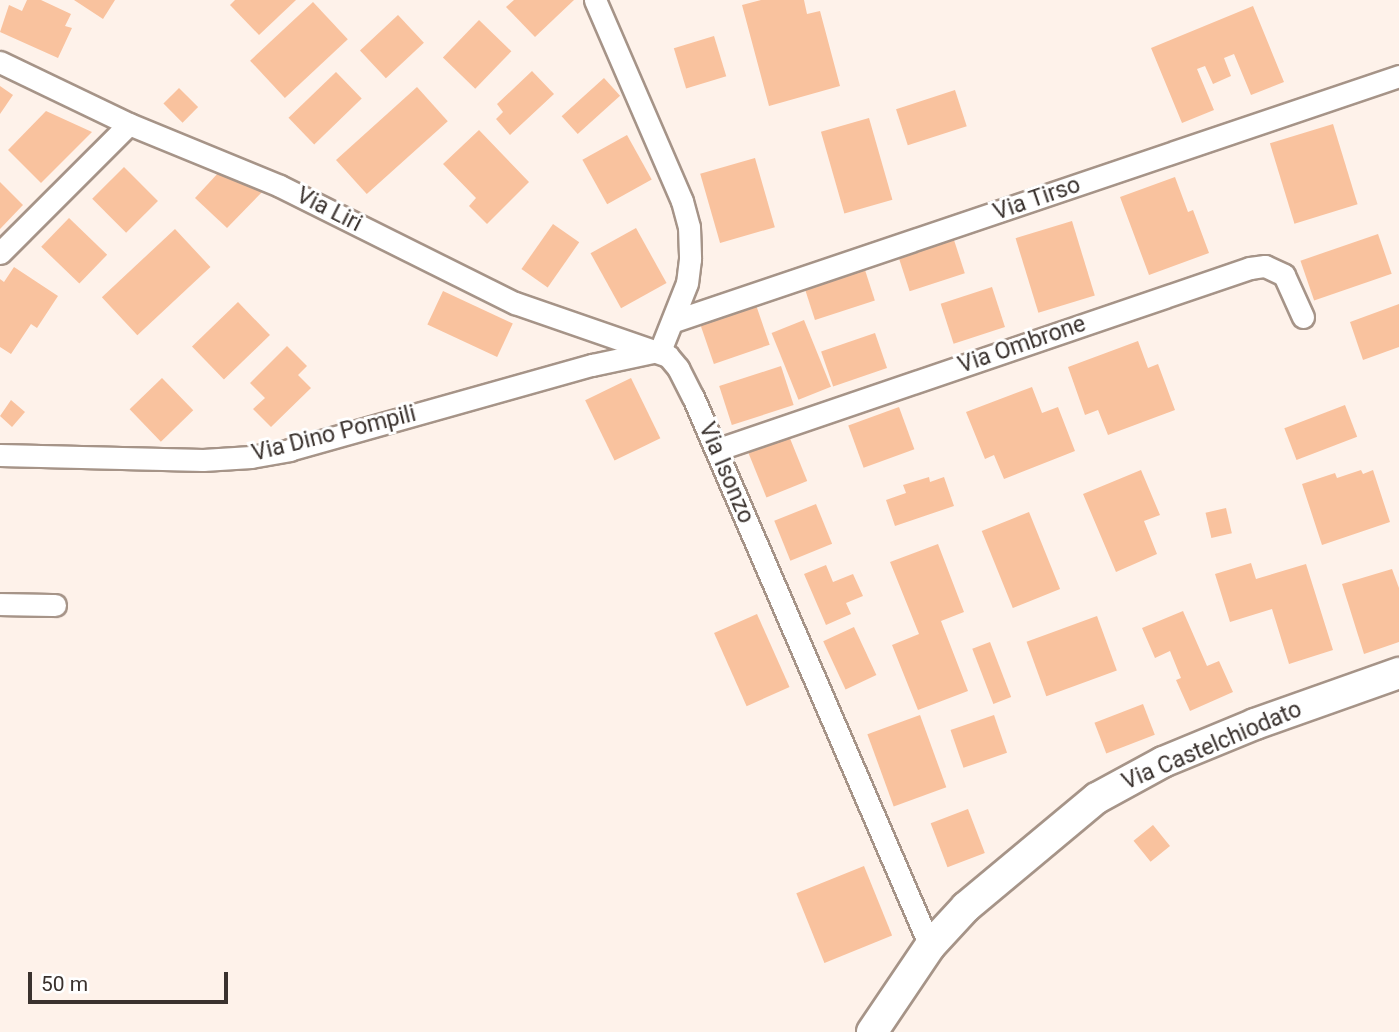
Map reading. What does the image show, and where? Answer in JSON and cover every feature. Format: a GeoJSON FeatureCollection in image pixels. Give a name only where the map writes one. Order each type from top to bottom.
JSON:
{"type":"FeatureCollection","features":[{"type":"Feature","properties":{"kind":"street"},"geometry":{"type":"LineString","coordinates":[[595,0],[686,214],[690,260],[687,283],[660,351]]}},
{"type":"Feature","properties":{"kind":"street","name":"Via Liri"},"geometry":{"type":"LineString","coordinates":[[0,62],[129,124],[280,186],[515,303],[660,351]]}},
{"type":"Feature","properties":{"kind":"street","name":"Via Tirso"},"geometry":{"type":"LineString","coordinates":[[674,321],[1399,76]]}},
{"type":"Feature","properties":{"kind":"street"},"geometry":{"type":"LineString","coordinates":[[0,253],[129,124]]}},
{"type":"Feature","properties":{"kind":"street","name":"Via Ombrone"},"geometry":{"type":"LineString","coordinates":[[716,450],[1250,268],[1265,266],[1284,275],[1303,317]]}},
{"type":"Feature","properties":{"kind":"street","name":"Via Isonzo"},"geometry":{"type":"LineString","coordinates":[[660,351],[678,368],[716,450],[930,946]]}},
{"type":"Feature","properties":{"kind":"street","name":"Via Dino Pompili"},"geometry":{"type":"LineString","coordinates":[[0,455],[203,460],[251,457],[289,450],[592,365],[660,351]]}},
{"type":"Feature","properties":{"kind":"street"},"geometry":{"type":"LineString","coordinates":[[0,604],[55,605]]}},
{"type":"Feature","properties":{"kind":"street","name":"Via Castelchiodato"},"geometry":{"type":"LineString","coordinates":[[872,1032],[930,946],[966,907],[1077,812],[1130,778],[1255,724],[1399,673]]}},
{"type":"Feature","properties":{"kind":"building"},"geometry":{"type":"Polygon","coordinates":[[[27,0],[41,0],[71,14],[65,26],[72,28],[58,58],[0,32],[9,5],[22,11],[27,0]]]}},
{"type":"Feature","properties":{"kind":"building"},"geometry":{"type":"Polygon","coordinates":[[[74,0],[115,0],[103,19],[74,0]]]}},
{"type":"Feature","properties":{"kind":"building"},"geometry":{"type":"Polygon","coordinates":[[[235,0],[296,0],[259,35],[230,5],[235,0]]]}},
{"type":"Feature","properties":{"kind":"building"},"geometry":{"type":"Polygon","coordinates":[[[514,0],[574,0],[535,37],[506,7],[514,0]]]}},
{"type":"Feature","properties":{"kind":"building"},"geometry":{"type":"Polygon","coordinates":[[[761,0],[804,0],[807,14],[820,11],[840,86],[769,106],[742,5],[761,0]]]}},
{"type":"Feature","properties":{"kind":"building"},"geometry":{"type":"Polygon","coordinates":[[[313,2],[348,39],[285,98],[250,61],[313,2]]]}},
{"type":"Feature","properties":{"kind":"building"},"geometry":{"type":"Polygon","coordinates":[[[1253,6],[1284,82],[1251,95],[1234,54],[1224,58],[1231,76],[1213,84],[1205,66],[1197,69],[1214,110],[1182,123],[1151,48],[1253,6]]]}},
{"type":"Feature","properties":{"kind":"building"},"geometry":{"type":"Polygon","coordinates":[[[398,15],[424,43],[386,78],[360,50],[398,15]]]}},
{"type":"Feature","properties":{"kind":"building"},"geometry":{"type":"Polygon","coordinates":[[[479,20],[511,51],[475,89],[443,57],[479,20]]]}},
{"type":"Feature","properties":{"kind":"building"},"geometry":{"type":"Polygon","coordinates":[[[714,36],[726,76],[686,88],[674,48],[714,36]]]}},
{"type":"Feature","properties":{"kind":"building"},"geometry":{"type":"Polygon","coordinates":[[[532,71],[554,94],[510,135],[496,119],[503,112],[497,104],[532,71]]]}},
{"type":"Feature","properties":{"kind":"building"},"geometry":{"type":"Polygon","coordinates":[[[336,72],[362,99],[314,144],[289,118],[336,72]]]}},
{"type":"Feature","properties":{"kind":"building"},"geometry":{"type":"Polygon","coordinates":[[[604,78],[620,96],[578,134],[562,116],[604,78]]]}},
{"type":"Feature","properties":{"kind":"building"},"geometry":{"type":"Polygon","coordinates":[[[0,86],[13,95],[0,114],[0,86]]]}},
{"type":"Feature","properties":{"kind":"building"},"geometry":{"type":"Polygon","coordinates":[[[417,87],[448,121],[367,194],[336,160],[417,87]]]}},
{"type":"Feature","properties":{"kind":"building"},"geometry":{"type":"Polygon","coordinates":[[[179,88],[198,107],[183,123],[163,104],[179,88]]]}},
{"type":"Feature","properties":{"kind":"building"},"geometry":{"type":"Polygon","coordinates":[[[955,90],[967,126],[908,145],[896,109],[955,90]]]}},
{"type":"Feature","properties":{"kind":"building"},"geometry":{"type":"Polygon","coordinates":[[[46,111],[92,132],[41,183],[8,150],[46,111]]]}},
{"type":"Feature","properties":{"kind":"building"},"geometry":{"type":"Polygon","coordinates":[[[869,118],[892,200],[844,213],[821,132],[869,118]]]}},
{"type":"Feature","properties":{"kind":"building"},"geometry":{"type":"Polygon","coordinates":[[[1333,124],[1358,204],[1294,224],[1270,143],[1333,124]]]}},
{"type":"Feature","properties":{"kind":"building"},"geometry":{"type":"Polygon","coordinates":[[[479,130],[529,182],[487,224],[469,206],[476,198],[443,164],[479,130]]]}},
{"type":"Feature","properties":{"kind":"building"},"geometry":{"type":"Polygon","coordinates":[[[627,135],[652,180],[607,204],[582,160],[627,135]]]}},
{"type":"Feature","properties":{"kind":"building"},"geometry":{"type":"Polygon","coordinates":[[[755,158],[775,227],[720,243],[700,174],[755,158]]]}},
{"type":"Feature","properties":{"kind":"building"},"geometry":{"type":"Polygon","coordinates":[[[124,167],[158,201],[126,233],[92,199],[124,167]]]}},
{"type":"Feature","properties":{"kind":"building"},"geometry":{"type":"Polygon","coordinates":[[[219,172],[264,190],[227,228],[195,198],[219,172]]]}},
{"type":"Feature","properties":{"kind":"building"},"geometry":{"type":"Polygon","coordinates":[[[1175,177],[1188,212],[1193,210],[1209,253],[1149,275],[1120,197],[1175,177]]]}},
{"type":"Feature","properties":{"kind":"building"},"geometry":{"type":"Polygon","coordinates":[[[0,182],[23,205],[0,229],[0,182]]]}},
{"type":"Feature","properties":{"kind":"building"},"geometry":{"type":"Polygon","coordinates":[[[69,218],[107,255],[79,284],[41,247],[69,218]]]}},
{"type":"Feature","properties":{"kind":"building"},"geometry":{"type":"Polygon","coordinates":[[[1072,221],[1095,296],[1038,313],[1016,238],[1072,221]]]}},
{"type":"Feature","properties":{"kind":"building"},"geometry":{"type":"Polygon","coordinates":[[[553,224],[579,242],[548,287],[521,269],[553,224]]]}},
{"type":"Feature","properties":{"kind":"building"},"geometry":{"type":"Polygon","coordinates":[[[636,228],[667,283],[621,308],[591,253],[636,228]]]}},
{"type":"Feature","properties":{"kind":"building"},"geometry":{"type":"Polygon","coordinates":[[[175,229],[210,267],[137,335],[102,297],[175,229]]]}},
{"type":"Feature","properties":{"kind":"building"},"geometry":{"type":"Polygon","coordinates":[[[1378,234],[1392,274],[1314,300],[1300,261],[1378,234]]]}},
{"type":"Feature","properties":{"kind":"building"},"geometry":{"type":"Polygon","coordinates":[[[954,240],[965,273],[910,291],[899,258],[954,240]]]}},
{"type":"Feature","properties":{"kind":"building"},"geometry":{"type":"Polygon","coordinates":[[[14,267],[58,296],[37,328],[31,324],[11,354],[0,347],[0,279],[4,282],[14,267]]]}},
{"type":"Feature","properties":{"kind":"building"},"geometry":{"type":"Polygon","coordinates":[[[865,270],[875,300],[815,320],[805,289],[865,270]]]}},
{"type":"Feature","properties":{"kind":"building"},"geometry":{"type":"Polygon","coordinates":[[[992,287],[1005,327],[954,344],[941,304],[992,287]]]}},
{"type":"Feature","properties":{"kind":"building"},"geometry":{"type":"Polygon","coordinates":[[[443,291],[513,324],[497,357],[427,325],[443,291]]]}},
{"type":"Feature","properties":{"kind":"building"},"geometry":{"type":"Polygon","coordinates":[[[238,302],[270,335],[224,380],[192,346],[238,302]]]}},
{"type":"Feature","properties":{"kind":"building"},"geometry":{"type":"Polygon","coordinates":[[[1399,304],[1399,347],[1363,360],[1350,322],[1399,304]]]}},
{"type":"Feature","properties":{"kind":"building"},"geometry":{"type":"Polygon","coordinates":[[[756,305],[770,345],[714,364],[700,324],[756,305]]]}},
{"type":"Feature","properties":{"kind":"building"},"geometry":{"type":"Polygon","coordinates":[[[804,320],[831,387],[799,400],[772,333],[804,320]]]}},
{"type":"Feature","properties":{"kind":"building"},"geometry":{"type":"Polygon","coordinates":[[[875,333],[887,368],[833,387],[821,352],[875,333]]]}},
{"type":"Feature","properties":{"kind":"building"},"geometry":{"type":"Polygon","coordinates":[[[1138,341],[1148,368],[1158,364],[1175,410],[1108,435],[1098,410],[1085,415],[1068,367],[1138,341]]]}},
{"type":"Feature","properties":{"kind":"building"},"geometry":{"type":"Polygon","coordinates":[[[287,346],[307,366],[298,375],[311,388],[271,427],[253,409],[265,398],[250,383],[287,346]]]}},
{"type":"Feature","properties":{"kind":"building"},"geometry":{"type":"Polygon","coordinates":[[[781,366],[794,405],[732,425],[719,386],[781,366]]]}},
{"type":"Feature","properties":{"kind":"building"},"geometry":{"type":"Polygon","coordinates":[[[162,378],[193,410],[161,442],[130,409],[162,378]]]}},
{"type":"Feature","properties":{"kind":"building"},"geometry":{"type":"Polygon","coordinates":[[[631,378],[660,438],[615,461],[585,400],[631,378]]]}},
{"type":"Feature","properties":{"kind":"building"},"geometry":{"type":"Polygon","coordinates":[[[1032,387],[1042,413],[1058,407],[1075,451],[1004,479],[994,455],[985,459],[966,412],[1032,387]]]}},
{"type":"Feature","properties":{"kind":"building"},"geometry":{"type":"Polygon","coordinates":[[[11,400],[25,412],[12,427],[0,416],[11,400]]]}},
{"type":"Feature","properties":{"kind":"building"},"geometry":{"type":"Polygon","coordinates":[[[1345,405],[1357,437],[1297,460],[1284,428],[1345,405]]]}},
{"type":"Feature","properties":{"kind":"building"},"geometry":{"type":"Polygon","coordinates":[[[899,407],[914,449],[864,468],[848,425],[899,407]]]}},
{"type":"Feature","properties":{"kind":"building"},"geometry":{"type":"Polygon","coordinates":[[[787,431],[807,481],[766,498],[746,447],[787,431]]]}},
{"type":"Feature","properties":{"kind":"building"},"geometry":{"type":"Polygon","coordinates":[[[1141,470],[1160,515],[1144,521],[1157,554],[1116,572],[1083,494],[1141,470]]]}},
{"type":"Feature","properties":{"kind":"building"},"geometry":{"type":"Polygon","coordinates":[[[1361,470],[1363,474],[1373,470],[1390,522],[1322,545],[1302,484],[1335,473],[1337,478],[1361,470]]]}},
{"type":"Feature","properties":{"kind":"building"},"geometry":{"type":"Polygon","coordinates":[[[929,477],[930,482],[944,477],[954,506],[895,526],[886,500],[906,493],[903,485],[929,477]]]}},
{"type":"Feature","properties":{"kind":"building"},"geometry":{"type":"Polygon","coordinates":[[[816,504],[832,544],[790,561],[774,521],[816,504]]]}},
{"type":"Feature","properties":{"kind":"building"},"geometry":{"type":"Polygon","coordinates":[[[1226,508],[1232,533],[1211,538],[1206,513],[1226,508]]]}},
{"type":"Feature","properties":{"kind":"building"},"geometry":{"type":"Polygon","coordinates":[[[1029,512],[1060,589],[1013,608],[982,531],[1029,512]]]}},
{"type":"Feature","properties":{"kind":"building"},"geometry":{"type":"Polygon","coordinates":[[[938,544],[964,612],[941,621],[968,691],[918,710],[892,645],[919,634],[890,562],[938,544]]]}},
{"type":"Feature","properties":{"kind":"building"},"geometry":{"type":"Polygon","coordinates":[[[1251,563],[1256,579],[1306,564],[1333,650],[1289,664],[1272,609],[1230,622],[1215,574],[1251,563]]]}},
{"type":"Feature","properties":{"kind":"building"},"geometry":{"type":"Polygon","coordinates":[[[826,565],[833,582],[853,574],[863,596],[846,603],[851,614],[826,625],[804,574],[826,565]]]}},
{"type":"Feature","properties":{"kind":"building"},"geometry":{"type":"Polygon","coordinates":[[[1392,569],[1399,588],[1399,642],[1364,654],[1342,584],[1392,569]]]}},
{"type":"Feature","properties":{"kind":"building"},"geometry":{"type":"Polygon","coordinates":[[[1183,611],[1207,666],[1219,661],[1233,692],[1190,711],[1176,680],[1181,678],[1170,651],[1155,658],[1142,628],[1183,611]]]}},
{"type":"Feature","properties":{"kind":"building"},"geometry":{"type":"Polygon","coordinates":[[[757,614],[790,687],[747,706],[714,633],[757,614]]]}},
{"type":"Feature","properties":{"kind":"building"},"geometry":{"type":"Polygon","coordinates":[[[1097,616],[1117,671],[1046,696],[1027,642],[1097,616]]]}},
{"type":"Feature","properties":{"kind":"building"},"geometry":{"type":"Polygon","coordinates":[[[854,627],[876,675],[846,689],[823,641],[854,627]]]}},
{"type":"Feature","properties":{"kind":"building"},"geometry":{"type":"Polygon","coordinates":[[[990,642],[1011,697],[993,704],[972,649],[990,642]]]}},
{"type":"Feature","properties":{"kind":"building"},"geometry":{"type":"Polygon","coordinates":[[[1143,704],[1155,735],[1106,753],[1094,723],[1143,704]]]}},
{"type":"Feature","properties":{"kind":"building"},"geometry":{"type":"Polygon","coordinates":[[[920,715],[946,787],[894,807],[867,734],[920,715]]]}},
{"type":"Feature","properties":{"kind":"building"},"geometry":{"type":"Polygon","coordinates":[[[994,715],[1007,753],[964,768],[951,730],[994,715]]]}},
{"type":"Feature","properties":{"kind":"building"},"geometry":{"type":"Polygon","coordinates":[[[968,809],[985,853],[948,867],[931,823],[968,809]]]}},
{"type":"Feature","properties":{"kind":"building"},"geometry":{"type":"Polygon","coordinates":[[[1153,825],[1170,846],[1151,862],[1134,841],[1153,825]]]}},
{"type":"Feature","properties":{"kind":"building"},"geometry":{"type":"Polygon","coordinates":[[[864,866],[892,936],[824,963],[796,893],[864,866]]]}}]}
